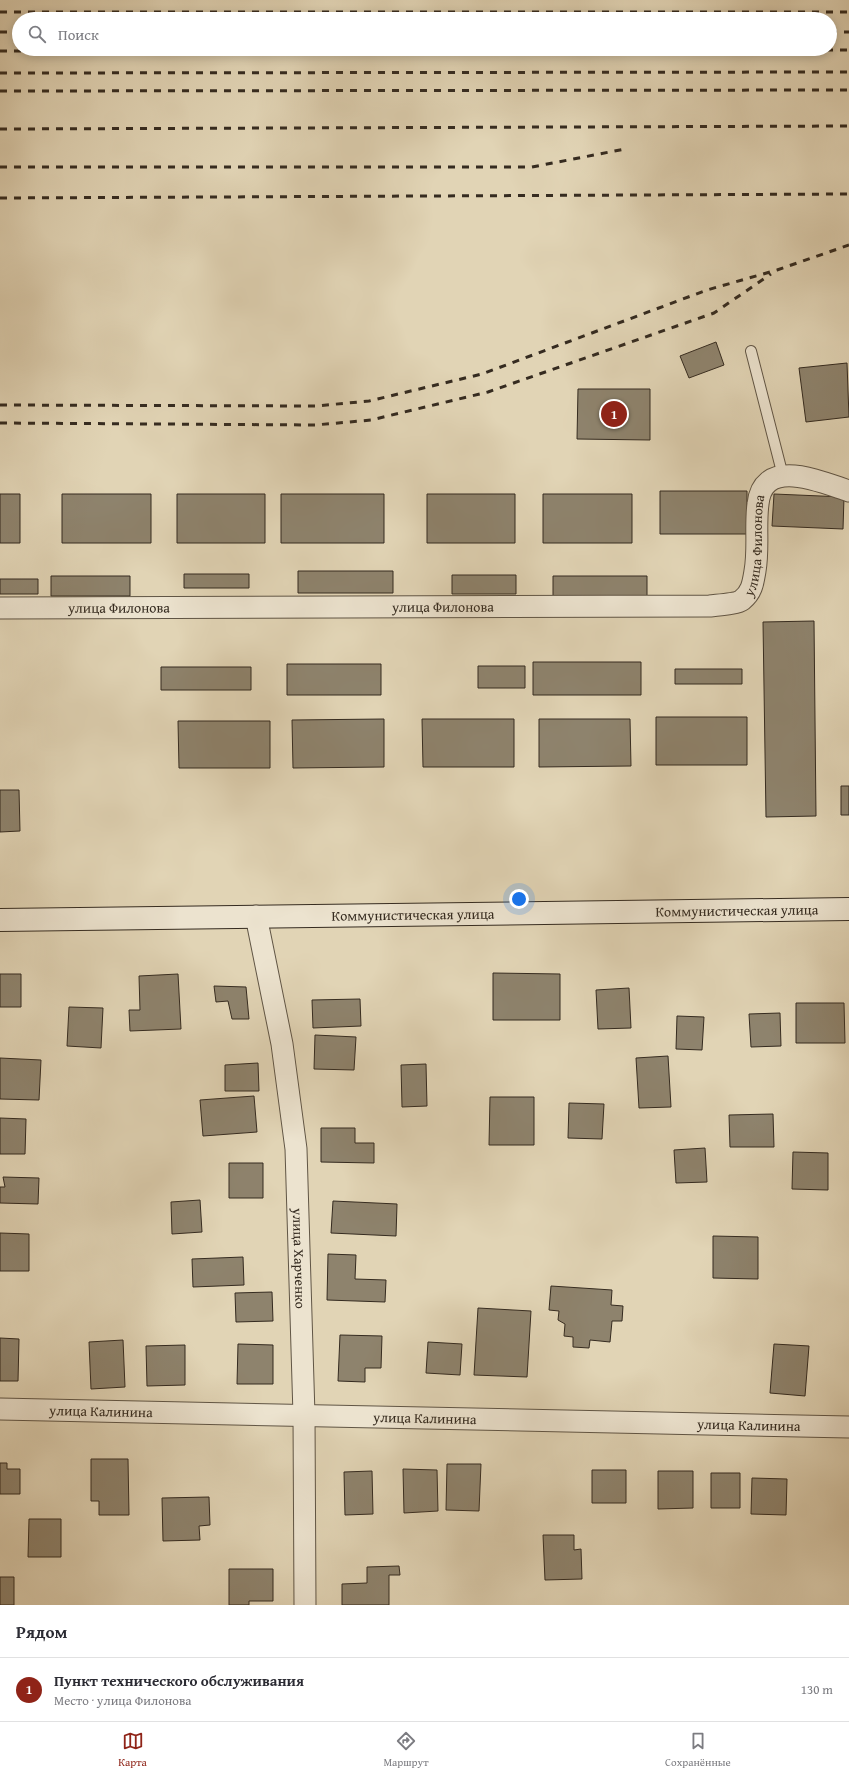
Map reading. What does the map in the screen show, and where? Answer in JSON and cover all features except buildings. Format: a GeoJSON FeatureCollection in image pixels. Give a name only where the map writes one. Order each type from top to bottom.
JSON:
{"type":"FeatureCollection","features":[{"type":"Feature","properties":{"kind":"street","name":"улица Филонова"},"geometry":{"type":"LineString","coordinates":[[0,608],[710,606],[741,602],[752,590],[758,554],[758,503],[762,488],[772,479],[783,476],[803,476],[849,491]]}},
{"type":"Feature","properties":{"kind":"street","name":"Коммунистическая улица"},"geometry":{"type":"LineString","coordinates":[[0,920],[849,909]]}},
{"type":"Feature","properties":{"kind":"street","name":"улица Харченко"},"geometry":{"type":"LineString","coordinates":[[256,916],[282,1044],[296,1149],[304,1415],[305,1605]]}},
{"type":"Feature","properties":{"kind":"street","name":"улица Калинина"},"geometry":{"type":"LineString","coordinates":[[0,1409],[849,1427]]}},
{"type":"Feature","properties":{"kind":"lane"},"geometry":{"type":"LineString","coordinates":[[751,351],[783,476]]}},
{"type":"Feature","properties":{"kind":"railway"},"geometry":{"type":"LineString","coordinates":[[0,12],[849,12]]}},
{"type":"Feature","properties":{"kind":"railway"},"geometry":{"type":"LineString","coordinates":[[0,32],[12,32]]}},
{"type":"Feature","properties":{"kind":"railway"},"geometry":{"type":"LineString","coordinates":[[837,32],[849,32]]}},
{"type":"Feature","properties":{"kind":"railway"},"geometry":{"type":"LineString","coordinates":[[837,50],[849,50]]}},
{"type":"Feature","properties":{"kind":"railway"},"geometry":{"type":"LineString","coordinates":[[0,51],[12,51]]}},
{"type":"Feature","properties":{"kind":"railway"},"geometry":{"type":"LineString","coordinates":[[0,73],[849,72]]}},
{"type":"Feature","properties":{"kind":"railway"},"geometry":{"type":"LineString","coordinates":[[0,91],[849,90]]}},
{"type":"Feature","properties":{"kind":"railway"},"geometry":{"type":"LineString","coordinates":[[0,129],[849,126]]}},
{"type":"Feature","properties":{"kind":"railway"},"geometry":{"type":"LineString","coordinates":[[0,167],[532,167],[625,149]]}},
{"type":"Feature","properties":{"kind":"railway"},"geometry":{"type":"LineString","coordinates":[[0,198],[849,194]]}},
{"type":"Feature","properties":{"kind":"railway"},"geometry":{"type":"LineString","coordinates":[[0,405],[316,406],[369,401],[482,374],[707,290],[777,270],[849,245]]}},
{"type":"Feature","properties":{"kind":"railway"},"geometry":{"type":"LineString","coordinates":[[0,423],[315,425],[371,420],[488,392],[714,313],[771,274]]}},
{"type":"Feature","properties":{"kind":"place","name":"Пункт технического обслуживания"},"geometry":{"type":"Point","coordinates":[614,414]}}]}
